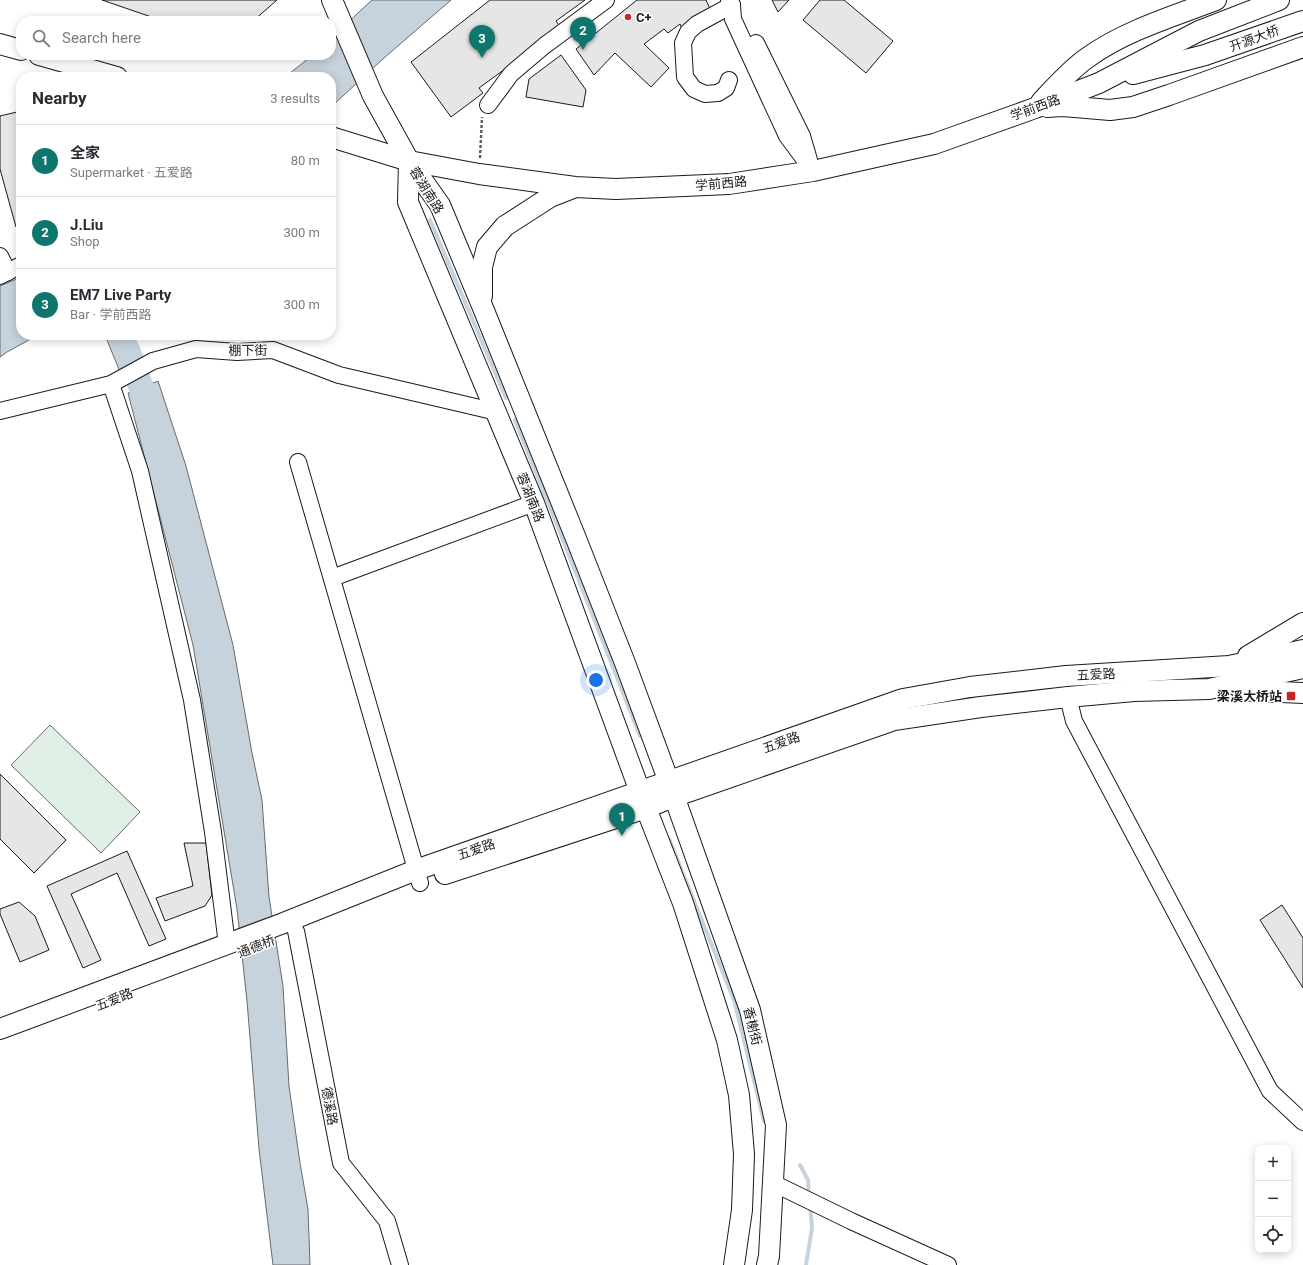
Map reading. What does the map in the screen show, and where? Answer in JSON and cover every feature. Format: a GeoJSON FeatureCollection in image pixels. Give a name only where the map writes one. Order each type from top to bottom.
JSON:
{"type":"FeatureCollection","features":[{"type":"Feature","properties":{"kind":"main road"},"geometry":{"type":"LineString","coordinates":[[1035,108],[1087,58],[1106,46],[1139,30],[1216,0]]}},
{"type":"Feature","properties":{"kind":"main road"},"geometry":{"type":"LineString","coordinates":[[1099,83],[1199,31],[1279,0]]}},
{"type":"Feature","properties":{"kind":"main road"},"geometry":{"type":"LineString","coordinates":[[332,1],[374,96],[409,161]]}},
{"type":"Feature","properties":{"kind":"main road","name":"开源大桥"},"geometry":{"type":"LineString","coordinates":[[1099,83],[1205,55],[1303,20]]}},
{"type":"Feature","properties":{"kind":"main road"},"geometry":{"type":"LineString","coordinates":[[0,44],[16,49]]}},
{"type":"Feature","properties":{"kind":"main road"},"geometry":{"type":"LineString","coordinates":[[1035,108],[1063,106],[1110,110],[1133,107],[1303,47]]}},
{"type":"Feature","properties":{"kind":"main road"},"geometry":{"type":"LineString","coordinates":[[57,60],[100,72]]}},
{"type":"Feature","properties":{"kind":"main road","name":"学前西路"},"geometry":{"type":"LineString","coordinates":[[336,139],[409,161],[479,174],[575,187],[616,188],[729,184],[813,171],[934,144],[1035,108],[1099,83]]}},
{"type":"Feature","properties":{"kind":"main road","name":"蓉湖南路"},"geometry":{"type":"LineString","coordinates":[[409,161],[440,206],[483,308],[625,663],[671,789]]}},
{"type":"Feature","properties":{"kind":"main road","name":"蓉湖南路"},"geometry":{"type":"LineString","coordinates":[[409,161],[408,202],[534,503],[643,800],[686,911],[727,1040],[739,1095],[744,1154],[742,1210],[734,1265]]}},
{"type":"Feature","properties":{"kind":"main road"},"geometry":{"type":"LineString","coordinates":[[483,308],[482,267],[486,247],[505,226],[550,196],[575,187]]}},
{"type":"Feature","properties":{"kind":"main road"},"geometry":{"type":"LineString","coordinates":[[497,412],[521,404]]}},
{"type":"Feature","properties":{"kind":"main road"},"geometry":{"type":"LineString","coordinates":[[1229,666],[1303,623]]}},
{"type":"Feature","properties":{"kind":"main road","name":"五爱路"},"geometry":{"type":"LineString","coordinates":[[287,930],[418,876],[643,800],[903,699],[970,687],[1066,676],[1229,666],[1303,650]]}},
{"type":"Feature","properties":{"kind":"main road","name":"五爱路"},"geometry":{"type":"LineString","coordinates":[[671,789],[894,720],[981,707],[1068,697],[1134,691],[1209,689],[1303,668]]}},
{"type":"Feature","properties":{"kind":"main road"},"geometry":{"type":"LineString","coordinates":[[1209,689],[1303,693]]}},
{"type":"Feature","properties":{"kind":"main road","name":"香榭街"},"geometry":{"type":"LineString","coordinates":[[671,789],[750,1010],[776,1125],[769,1256],[767,1265]]}},
{"type":"Feature","properties":{"kind":"main road","name":"通德桥"},"geometry":{"type":"LineString","coordinates":[[228,950],[287,930]]}},
{"type":"Feature","properties":{"kind":"main road","name":"五爱路"},"geometry":{"type":"LineString","coordinates":[[0,1029],[228,950]]}},
{"type":"Feature","properties":{"kind":"main road","name":"五爱路"},"geometry":{"type":"LineString","coordinates":[[0,1042],[228,950]]}},
{"type":"Feature","properties":{"kind":"street"},"geometry":{"type":"LineString","coordinates":[[485,111],[511,74],[544,46],[606,0]]}},
{"type":"Feature","properties":{"kind":"street"},"geometry":{"type":"LineString","coordinates":[[730,80],[726,88],[718,93],[705,94],[694,89],[685,77],[683,43],[688,32],[697,24],[730,3],[741,14],[802,136],[813,171]]}},
{"type":"Feature","properties":{"kind":"street"},"geometry":{"type":"LineString","coordinates":[[0,256],[10,271]]}},
{"type":"Feature","properties":{"kind":"street","name":"棚下街"},"geometry":{"type":"LineString","coordinates":[[0,411],[111,384],[153,361],[196,349],[237,352],[273,350],[339,375],[497,412]]}},
{"type":"Feature","properties":{"kind":"street"},"geometry":{"type":"LineString","coordinates":[[111,384],[140,472],[192,700],[213,832],[228,950]]}},
{"type":"Feature","properties":{"kind":"street"},"geometry":{"type":"LineString","coordinates":[[298,462],[418,876]]}},
{"type":"Feature","properties":{"kind":"street"},"geometry":{"type":"LineString","coordinates":[[332,578],[534,503]]}},
{"type":"Feature","properties":{"kind":"street"},"geometry":{"type":"LineString","coordinates":[[1068,697],[1074,721],[1270,1091],[1303,1122]]}},
{"type":"Feature","properties":{"kind":"street","name":"德溪路"},"geometry":{"type":"LineString","coordinates":[[287,930],[341,1164],[387,1221],[400,1265]]}},
{"type":"Feature","properties":{"kind":"street"},"geometry":{"type":"LineString","coordinates":[[773,1183],[790,1193],[948,1265]]}},
{"type":"Feature","properties":{"kind":"path"},"geometry":{"type":"LineString","coordinates":[[479,174],[485,111]]}},
{"type":"Feature","properties":{"kind":"green space"},"geometry":{"type":"Polygon","coordinates":[[[50,725],[140,812],[101,853],[11,765],[50,725]]]}},
{"type":"Feature","properties":{"kind":"shaded area"},"geometry":{"type":"Polygon","coordinates":[[[372,0],[451,0],[384,58],[336,102],[336,72],[291,72],[307,60],[336,60],[336,33],[372,0]]]}},
{"type":"Feature","properties":{"kind":"shaded area"},"geometry":{"type":"Polygon","coordinates":[[[16,279],[16,340],[29,340],[0,357],[0,286],[16,279]]]}},
{"type":"Feature","properties":{"kind":"shaded area"},"geometry":{"type":"Polygon","coordinates":[[[107,340],[134,340],[141,362],[120,372],[107,340]]]}},
{"type":"Feature","properties":{"kind":"shaded area"},"geometry":{"type":"Polygon","coordinates":[[[158,381],[186,466],[233,645],[262,800],[269,897],[283,986],[289,1086],[308,1209],[310,1265],[273,1265],[259,1149],[247,1001],[237,909],[193,645],[128,393],[158,381]]]}},
{"type":"Feature","properties":{"kind":"building"},"geometry":{"type":"Polygon","coordinates":[[[102,0],[277,0],[259,16],[148,16],[102,0]]]}},
{"type":"Feature","properties":{"kind":"building"},"geometry":{"type":"Polygon","coordinates":[[[490,0],[585,0],[556,21],[561,28],[479,88],[483,93],[451,117],[411,62],[490,0]]]}},
{"type":"Feature","properties":{"kind":"building"},"geometry":{"type":"Polygon","coordinates":[[[637,0],[706,0],[712,13],[682,29],[680,24],[668,33],[664,29],[644,44],[669,68],[651,87],[615,53],[594,75],[576,49],[637,0]]]}},
{"type":"Feature","properties":{"kind":"building"},"geometry":{"type":"Polygon","coordinates":[[[772,0],[789,0],[778,12],[772,0]]]}},
{"type":"Feature","properties":{"kind":"building"},"geometry":{"type":"Polygon","coordinates":[[[820,0],[844,0],[893,41],[866,73],[803,20],[820,0]]]}},
{"type":"Feature","properties":{"kind":"building"},"geometry":{"type":"Polygon","coordinates":[[[561,55],[586,90],[583,107],[526,97],[529,79],[561,55]]]}},
{"type":"Feature","properties":{"kind":"building"},"geometry":{"type":"Polygon","coordinates":[[[16,112],[16,227],[0,169],[0,116],[16,112]]]}},
{"type":"Feature","properties":{"kind":"building"},"geometry":{"type":"Polygon","coordinates":[[[0,774],[66,840],[34,873],[0,839],[0,774]]]}},
{"type":"Feature","properties":{"kind":"building"},"geometry":{"type":"Polygon","coordinates":[[[184,843],[206,843],[212,895],[205,906],[165,921],[156,898],[193,886],[184,843]]]}},
{"type":"Feature","properties":{"kind":"building"},"geometry":{"type":"Polygon","coordinates":[[[127,851],[166,939],[149,946],[117,873],[71,894],[101,960],[83,968],[47,886],[127,851]]]}},
{"type":"Feature","properties":{"kind":"building"},"geometry":{"type":"Polygon","coordinates":[[[19,902],[35,916],[49,950],[20,962],[0,914],[0,909],[19,902]]]}},
{"type":"Feature","properties":{"kind":"building"},"geometry":{"type":"Polygon","coordinates":[[[1282,905],[1303,938],[1303,988],[1260,920],[1282,905]]]}},
{"type":"Feature","properties":{"kind":"waterway"},"geometry":{"type":"LineString","coordinates":[[430,220],[506,398]]}},
{"type":"Feature","properties":{"kind":"waterway"},"geometry":{"type":"LineString","coordinates":[[122,340],[128,351],[153,420]]}},
{"type":"Feature","properties":{"kind":"waterway"},"geometry":{"type":"LineString","coordinates":[[515,420],[640,736]]}},
{"type":"Feature","properties":{"kind":"waterway"},"geometry":{"type":"LineString","coordinates":[[669,839],[734,1000],[764,1121]]}},
{"type":"Feature","properties":{"kind":"waterway"},"geometry":{"type":"LineString","coordinates":[[800,1165],[808,1180],[809,1196]]}},
{"type":"Feature","properties":{"kind":"waterway"},"geometry":{"type":"LineString","coordinates":[[806,1265],[812,1228],[810,1205]]}},
{"type":"Feature","properties":{"kind":"place","name":"C+"},"geometry":{"type":"Point","coordinates":[628,17]}},
{"type":"Feature","properties":{"kind":"place","name":"J.Liu"},"geometry":{"type":"Point","coordinates":[583,50]}},
{"type":"Feature","properties":{"kind":"place","name":"EM7 Live Party"},"geometry":{"type":"Point","coordinates":[482,58]}},
{"type":"Feature","properties":{"kind":"place","name":"梁溪大桥站"},"geometry":{"type":"Point","coordinates":[1291,696]}},
{"type":"Feature","properties":{"kind":"place","name":"全家"},"geometry":{"type":"Point","coordinates":[622,836]}}]}
